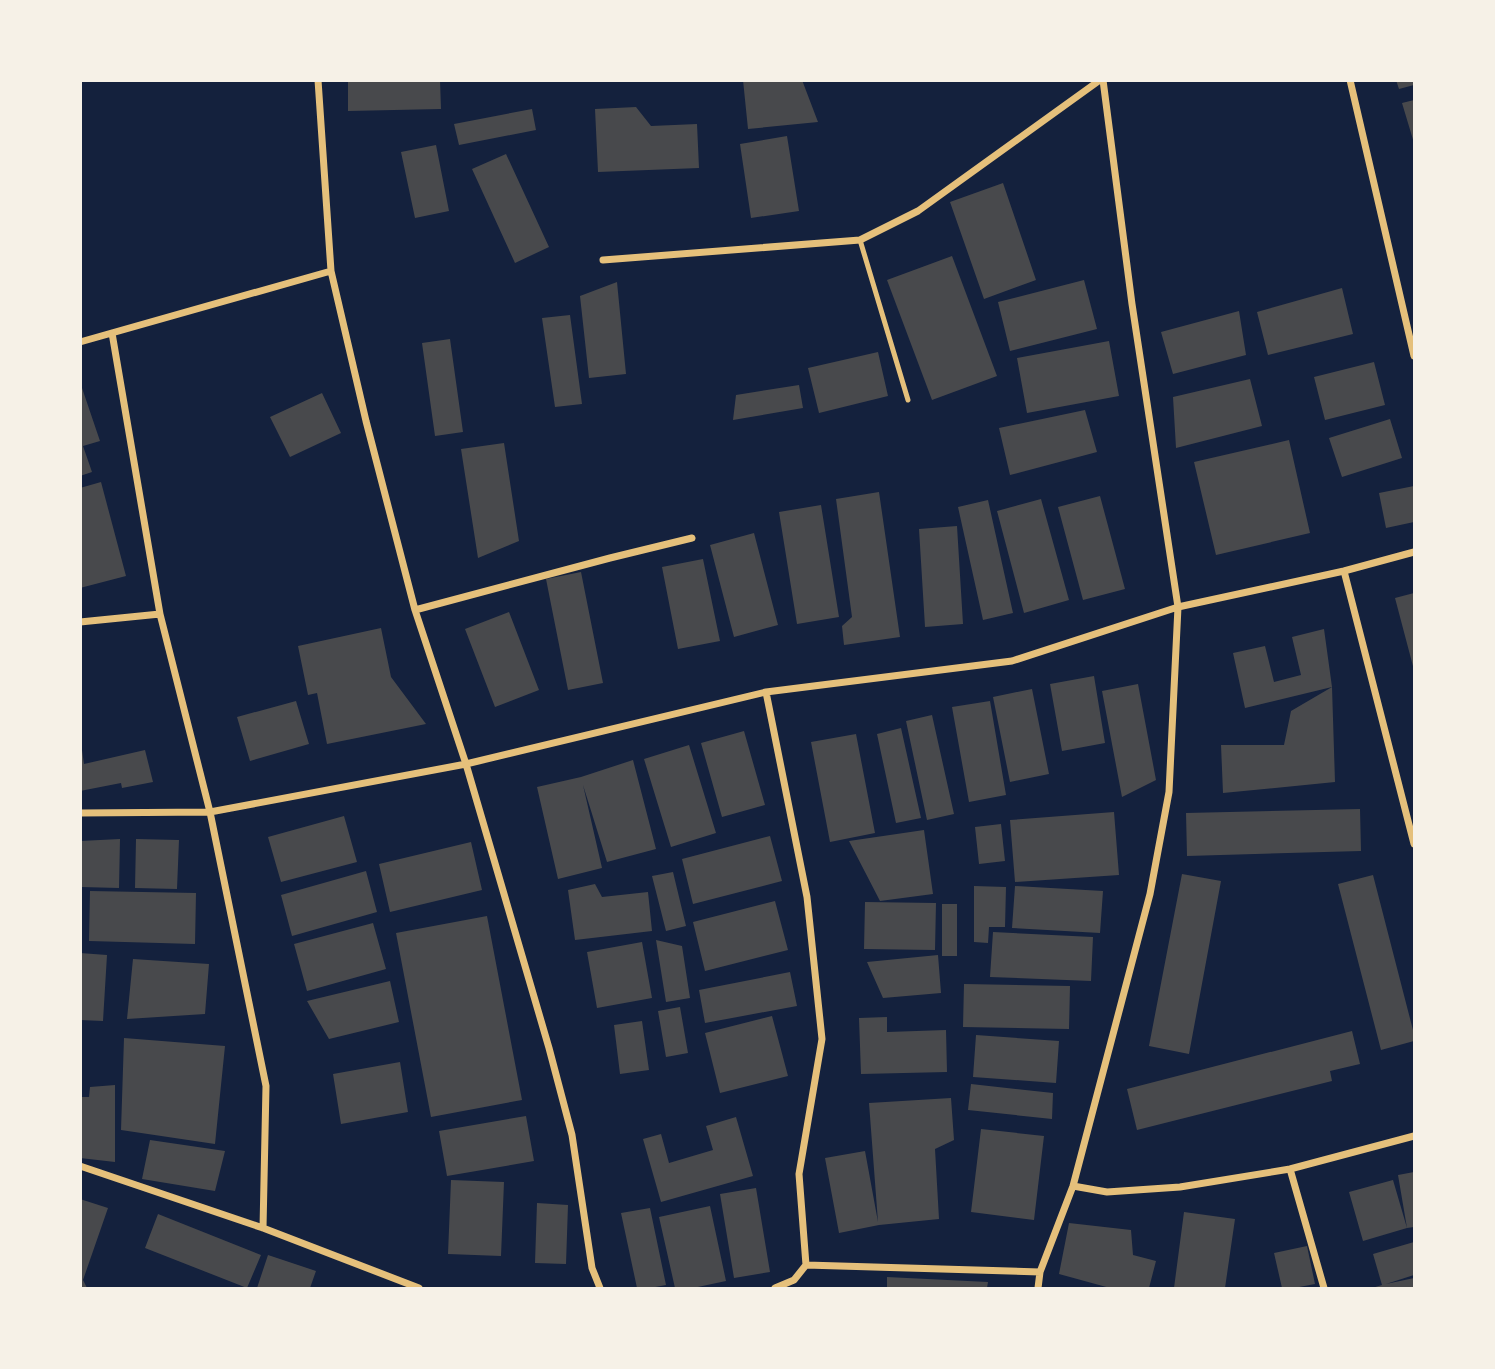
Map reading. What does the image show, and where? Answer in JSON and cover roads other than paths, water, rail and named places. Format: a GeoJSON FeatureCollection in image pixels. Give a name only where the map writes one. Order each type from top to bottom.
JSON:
{"type":"FeatureCollection","features":[{"type":"Feature","properties":{"kind":"street"},"geometry":{"type":"LineString","coordinates":[[318,80],[331,271],[366,421],[415,610],[466,764],[546,1035],[572,1135],[592,1268],[600,1289]]}},
{"type":"Feature","properties":{"kind":"street"},"geometry":{"type":"LineString","coordinates":[[603,260],[860,240],[918,211],[1101,80],[1178,607],[1169,792],[1150,894],[1073,1186],[1040,1272],[1038,1289]]}},
{"type":"Feature","properties":{"kind":"street"},"geometry":{"type":"LineString","coordinates":[[1350,80],[1415,356]]}},
{"type":"Feature","properties":{"kind":"street"},"geometry":{"type":"LineString","coordinates":[[80,342],[331,271]]}},
{"type":"Feature","properties":{"kind":"street"},"geometry":{"type":"LineString","coordinates":[[111,333],[160,614],[210,813],[266,1086],[263,1228]]}},
{"type":"Feature","properties":{"kind":"street"},"geometry":{"type":"LineString","coordinates":[[415,610],[692,538]]}},
{"type":"Feature","properties":{"kind":"street"},"geometry":{"type":"LineString","coordinates":[[80,813],[210,813],[466,764],[766,692],[1012,661],[1178,607],[1344,571],[1415,552]]}},
{"type":"Feature","properties":{"kind":"street"},"geometry":{"type":"LineString","coordinates":[[1344,571],[1415,844]]}},
{"type":"Feature","properties":{"kind":"street"},"geometry":{"type":"LineString","coordinates":[[80,622],[160,614]]}},
{"type":"Feature","properties":{"kind":"street"},"geometry":{"type":"LineString","coordinates":[[766,692],[807,897],[822,1039],[799,1174],[806,1265],[794,1280],[775,1289]]}},
{"type":"Feature","properties":{"kind":"street"},"geometry":{"type":"LineString","coordinates":[[1073,1186],[1107,1192],[1180,1187],[1290,1169],[1415,1136]]}},
{"type":"Feature","properties":{"kind":"street"},"geometry":{"type":"LineString","coordinates":[[80,1166],[263,1228],[419,1289]]}},
{"type":"Feature","properties":{"kind":"street"},"geometry":{"type":"LineString","coordinates":[[1290,1169],[1324,1289]]}},
{"type":"Feature","properties":{"kind":"street"},"geometry":{"type":"LineString","coordinates":[[806,1265],[1040,1272]]}},
{"type":"Feature","properties":{"kind":"lane"},"geometry":{"type":"LineString","coordinates":[[860,240],[908,400]]}}]}
